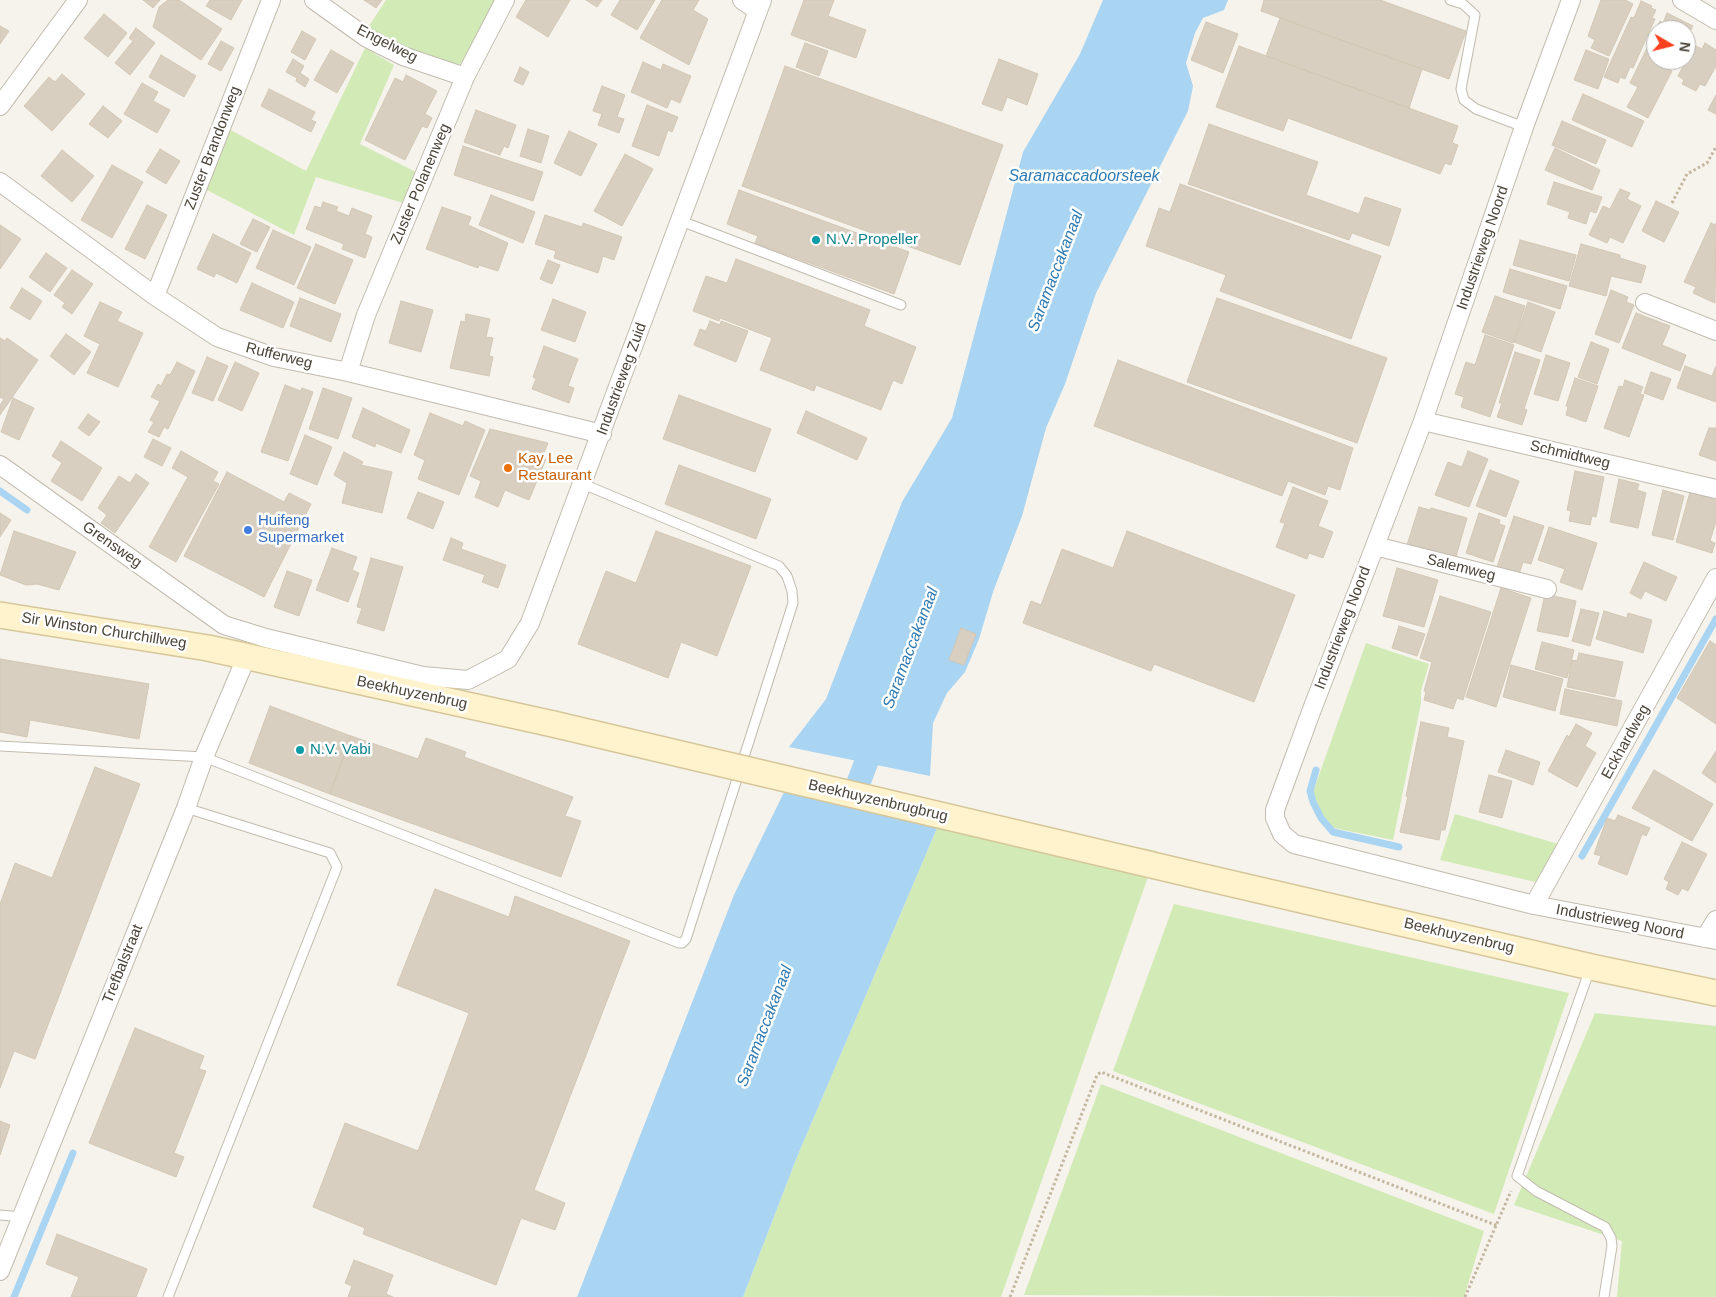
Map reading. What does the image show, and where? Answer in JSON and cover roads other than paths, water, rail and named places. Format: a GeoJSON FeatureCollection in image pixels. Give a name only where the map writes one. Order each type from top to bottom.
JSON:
{"type":"FeatureCollection","features":[{"type":"Feature","properties":{"kind":"street"},"geometry":{"type":"LineString","coordinates":[[0,106],[78,0]]}},
{"type":"Feature","properties":{"kind":"street","name":"Zuster Brandonweg"},"geometry":{"type":"LineString","coordinates":[[155,296],[271,0]]}},
{"type":"Feature","properties":{"kind":"street","name":"Engelweg"},"geometry":{"type":"LineString","coordinates":[[314,0],[367,38],[403,56],[465,77]]}},
{"type":"Feature","properties":{"kind":"street","name":"Zuster Polanenweg"},"geometry":{"type":"LineString","coordinates":[[348,372],[366,315],[465,77],[505,0]]}},
{"type":"Feature","properties":{"kind":"street"},"geometry":{"type":"LineString","coordinates":[[742,0],[760,5]]}},
{"type":"Feature","properties":{"kind":"street","name":"Industrieweg Noord"},"geometry":{"type":"LineString","coordinates":[[1571,0],[1524,126],[1423,421],[1311,712],[1276,810],[1275,818],[1282,834],[1294,844],[1534,905],[1711,939]]}},
{"type":"Feature","properties":{"kind":"street"},"geometry":{"type":"LineString","coordinates":[[1682,0],[1716,20]]}},
{"type":"Feature","properties":{"kind":"street","name":"Industrieweg Zuid"},"geometry":{"type":"LineString","coordinates":[[266,638],[423,676],[468,680],[508,659],[530,623],[602,434],[760,5]]}},
{"type":"Feature","properties":{"kind":"street","name":"Rufferweg"},"geometry":{"type":"LineString","coordinates":[[0,182],[155,296],[217,337],[274,357],[348,372],[602,434]]}},
{"type":"Feature","properties":{"kind":"street"},"geometry":{"type":"LineString","coordinates":[[1645,303],[1716,331]]}},
{"type":"Feature","properties":{"kind":"street","name":"Schmidtweg"},"geometry":{"type":"LineString","coordinates":[[1423,421],[1716,489]]}},
{"type":"Feature","properties":{"kind":"street","name":"Grensweg"},"geometry":{"type":"LineString","coordinates":[[0,465],[224,625],[266,638]]}},
{"type":"Feature","properties":{"kind":"street","name":"Salemweg"},"geometry":{"type":"LineString","coordinates":[[1375,546],[1547,589]]}},
{"type":"Feature","properties":{"kind":"street","name":"Eckhardweg"},"geometry":{"type":"LineString","coordinates":[[1534,905],[1716,578]]}},
{"type":"Feature","properties":{"kind":"street","name":"Sir Winston Churchillweg"},"geometry":{"type":"LineString","coordinates":[[0,614],[208,648],[246,658]]}},
{"type":"Feature","properties":{"kind":"street"},"geometry":{"type":"LineString","coordinates":[[208,648],[224,625]]}},
{"type":"Feature","properties":{"kind":"street"},"geometry":{"type":"LineString","coordinates":[[266,638],[271,662]]}},
{"type":"Feature","properties":{"kind":"street","name":"Trefbalstraat"},"geometry":{"type":"LineString","coordinates":[[0,1271],[186,808],[204,757],[246,658]]}},
{"type":"Feature","properties":{"kind":"street","name":"Beekhuyzenbrug"},"geometry":{"type":"LineString","coordinates":[[246,658],[554,724]]}},
{"type":"Feature","properties":{"kind":"street","name":"Beekhuyzenbrugbrug"},"geometry":{"type":"LineString","coordinates":[[554,724],[1202,877]]}},
{"type":"Feature","properties":{"kind":"street","name":"Beekhuyzenbrug"},"geometry":{"type":"LineString","coordinates":[[1202,877],[1591,967],[1716,993]]}},
{"type":"Feature","properties":{"kind":"street"},"geometry":{"type":"LineString","coordinates":[[1711,939],[1716,920]]}},
{"type":"Feature","properties":{"kind":"lane"},"geometry":{"type":"LineString","coordinates":[[1450,0],[1463,4],[1475,15],[1461,89],[1464,100],[1476,109],[1524,126]]}},
{"type":"Feature","properties":{"kind":"lane"},"geometry":{"type":"LineString","coordinates":[[681,221],[901,305]]}},
{"type":"Feature","properties":{"kind":"lane"},"geometry":{"type":"LineString","coordinates":[[0,746],[204,757],[669,940],[682,943],[686,939],[794,603],[792,591],[787,576],[779,566],[583,484]]}},
{"type":"Feature","properties":{"kind":"lane"},"geometry":{"type":"LineString","coordinates":[[168,1297],[337,867],[330,853],[186,808]]}},
{"type":"Feature","properties":{"kind":"lane"},"geometry":{"type":"LineString","coordinates":[[1591,967],[1516,1176],[1536,1191],[1604,1226],[1611,1238],[1612,1246],[1604,1297]]}},
{"type":"Feature","properties":{"kind":"lane"},"geometry":{"type":"LineString","coordinates":[[0,1215],[22,1217]]}},
{"type":"Feature","properties":{"kind":"water","name":"Saramaccadoorsteek"},"geometry":{"type":"Polygon","coordinates":[[[1103,0],[1228,0],[1224,10],[1203,18],[1195,33],[1186,63],[1193,86],[1188,111],[1096,293],[1065,384],[1046,428],[1022,516],[993,592],[979,639],[965,672],[947,693],[933,723],[930,776],[789,747],[826,699],[902,502],[952,418],[1023,152],[1080,54],[1103,0]]]}},
{"type":"Feature","properties":{"kind":"water"},"geometry":{"type":"Polygon","coordinates":[[[786,788],[946,807],[797,1157],[743,1297],[577,1297],[734,895],[786,788]]]}},
{"type":"Feature","properties":{"kind":"waterway"},"geometry":{"type":"LineString","coordinates":[[0,491],[27,510]]}},
{"type":"Feature","properties":{"kind":"waterway"},"geometry":{"type":"LineString","coordinates":[[1582,856],[1716,619]]}},
{"type":"Feature","properties":{"kind":"waterway","name":"Saramaccakanaal"},"geometry":{"type":"LineString","coordinates":[[847,813],[877,734]]}},
{"type":"Feature","properties":{"kind":"waterway"},"geometry":{"type":"LineString","coordinates":[[1316,770],[1310,791],[1313,802],[1321,818],[1333,832],[1399,847]]}},
{"type":"Feature","properties":{"kind":"waterway"},"geometry":{"type":"LineString","coordinates":[[14,1297],[73,1153]]}},
{"type":"Feature","properties":{"kind":"place","name":"N.V. Propeller"},"geometry":{"type":"Point","coordinates":[816,240]}},
{"type":"Feature","properties":{"kind":"place","name":"Kay Lee Restaurant"},"geometry":{"type":"Point","coordinates":[508,468]}},
{"type":"Feature","properties":{"kind":"place","name":"Huifeng Supermarket"},"geometry":{"type":"Point","coordinates":[248,530]}},
{"type":"Feature","properties":{"kind":"place","name":"N.V. Vabi"},"geometry":{"type":"Point","coordinates":[300,750]}}]}
